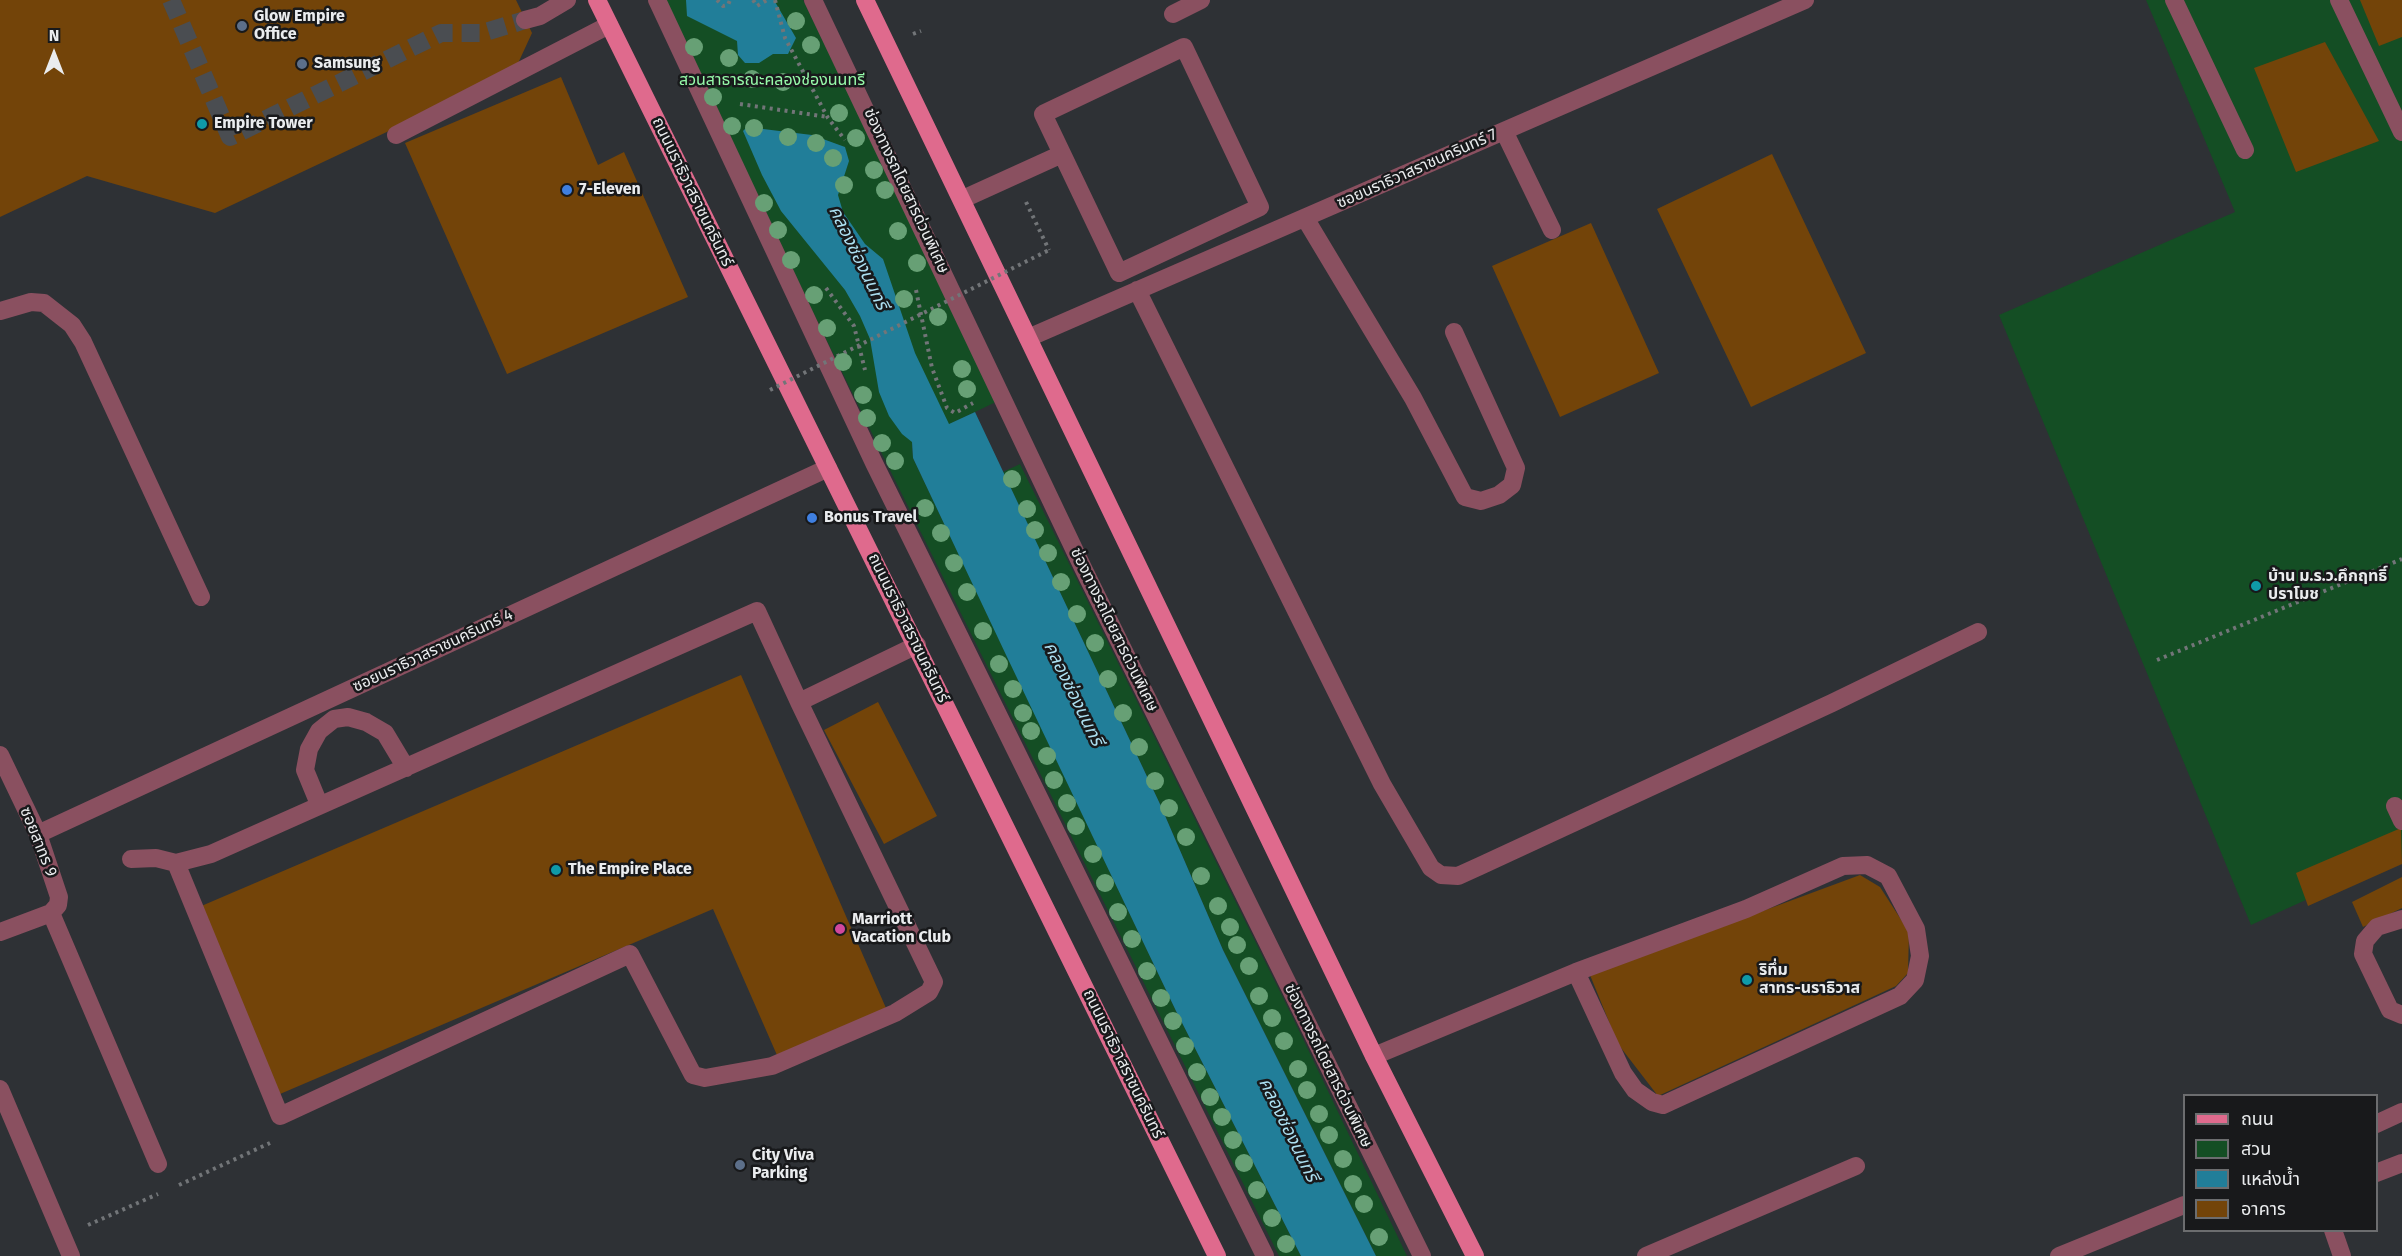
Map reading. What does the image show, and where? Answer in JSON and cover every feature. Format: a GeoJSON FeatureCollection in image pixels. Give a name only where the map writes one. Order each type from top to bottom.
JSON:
{"type":"FeatureCollection","features":[{"type":"Feature","properties":{"kind":"main road","name":"ถนนนราธิวาสราชนครินทร์"},"geometry":{"type":"LineString","coordinates":[[597,0],[1218,1256]]}},
{"type":"Feature","properties":{"kind":"main road"},"geometry":{"type":"LineString","coordinates":[[865,0],[963,199],[1374,1056],[1474,1256]]}},
{"type":"Feature","properties":{"kind":"street"},"geometry":{"type":"LineString","coordinates":[[525,20],[540,16],[567,0]]}},
{"type":"Feature","properties":{"kind":"street"},"geometry":{"type":"LineString","coordinates":[[657,0],[874,462],[1265,1256]]}},
{"type":"Feature","properties":{"kind":"street","name":"ช่องทางรถโดยสารด่วนพิเศษ"},"geometry":{"type":"LineString","coordinates":[[813,0],[1083,568],[1422,1256]]}},
{"type":"Feature","properties":{"kind":"street"},"geometry":{"type":"LineString","coordinates":[[1173,14],[1201,0]]}},
{"type":"Feature","properties":{"kind":"street","name":"ซอยนราธิวาสราชนครินทร์ 7"},"geometry":{"type":"LineString","coordinates":[[1028,338],[1805,0]]}},
{"type":"Feature","properties":{"kind":"street"},"geometry":{"type":"LineString","coordinates":[[2174,0],[2245,150]]}},
{"type":"Feature","properties":{"kind":"street"},"geometry":{"type":"LineString","coordinates":[[2339,0],[2402,132]]}},
{"type":"Feature","properties":{"kind":"street"},"geometry":{"type":"LineString","coordinates":[[396,135],[609,25]]}},
{"type":"Feature","properties":{"kind":"street"},"geometry":{"type":"LineString","coordinates":[[1184,47],[1260,207],[1119,273],[1062,154],[1043,114],[1184,47]]}},
{"type":"Feature","properties":{"kind":"street"},"geometry":{"type":"LineString","coordinates":[[1504,131],[1552,230]]}},
{"type":"Feature","properties":{"kind":"street"},"geometry":{"type":"LineString","coordinates":[[963,199],[1062,154]]}},
{"type":"Feature","properties":{"kind":"street"},"geometry":{"type":"LineString","coordinates":[[1305,218],[1413,398],[1465,497],[1481,501],[1499,495],[1512,485],[1516,468],[1454,332]]}},
{"type":"Feature","properties":{"kind":"street"},"geometry":{"type":"LineString","coordinates":[[1137,290],[1382,784],[1431,868],[1441,875],[1458,876],[1832,703],[1978,632]]}},
{"type":"Feature","properties":{"kind":"street"},"geometry":{"type":"LineString","coordinates":[[0,311],[31,302],[44,303],[72,324],[83,342],[201,597]]}},
{"type":"Feature","properties":{"kind":"street","name":"ซอยนราธิวาสราชนครินทร์ 4"},"geometry":{"type":"LineString","coordinates":[[38,834],[828,468]]}},
{"type":"Feature","properties":{"kind":"street"},"geometry":{"type":"LineString","coordinates":[[131,859],[156,858],[176,862],[211,854],[757,611],[934,982],[929,992],[895,1013],[772,1066],[705,1078],[693,1075],[630,954],[280,1116],[176,862]]}},
{"type":"Feature","properties":{"kind":"street"},"geometry":{"type":"LineString","coordinates":[[799,702],[917,645]]}},
{"type":"Feature","properties":{"kind":"street"},"geometry":{"type":"LineString","coordinates":[[319,804],[305,770],[309,749],[319,731],[334,719],[348,717],[366,722],[385,733],[406,768]]}},
{"type":"Feature","properties":{"kind":"street","name":"ซอยสาทร 9"},"geometry":{"type":"LineString","coordinates":[[0,755],[38,834],[59,897],[58,905],[51,913]]}},
{"type":"Feature","properties":{"kind":"street"},"geometry":{"type":"LineString","coordinates":[[1374,1056],[1576,972],[1746,909],[1843,866],[1867,865],[1888,876],[1916,929],[1920,956],[1915,980],[1900,996],[1663,1105],[1645,1098],[1628,1081],[1576,972]]}},
{"type":"Feature","properties":{"kind":"street"},"geometry":{"type":"LineString","coordinates":[[0,932],[51,913],[158,1164]]}},
{"type":"Feature","properties":{"kind":"street"},"geometry":{"type":"LineString","coordinates":[[2402,919],[2378,927],[2365,941],[2363,954],[2390,1010],[2402,1015]]}},
{"type":"Feature","properties":{"kind":"street"},"geometry":{"type":"LineString","coordinates":[[0,1089],[71,1256]]}},
{"type":"Feature","properties":{"kind":"street"},"geometry":{"type":"LineString","coordinates":[[2378,1123],[2402,1112]]}},
{"type":"Feature","properties":{"kind":"street"},"geometry":{"type":"LineString","coordinates":[[2378,1172],[2402,1163]]}},
{"type":"Feature","properties":{"kind":"street"},"geometry":{"type":"LineString","coordinates":[[1646,1256],[1856,1166]]}},
{"type":"Feature","properties":{"kind":"street"},"geometry":{"type":"LineString","coordinates":[[2059,1256],[2183,1205]]}},
{"type":"Feature","properties":{"kind":"street"},"geometry":{"type":"LineString","coordinates":[[2334,1232],[2342,1256]]}},
{"type":"Feature","properties":{"kind":"path"},"geometry":{"type":"LineString","coordinates":[[717,0],[723,6],[728,5],[729,0]]}},
{"type":"Feature","properties":{"kind":"path"},"geometry":{"type":"LineString","coordinates":[[753,0],[757,6],[767,0]]}},
{"type":"Feature","properties":{"kind":"path"},"geometry":{"type":"LineString","coordinates":[[775,0],[782,29],[794,55],[828,117],[848,145]]}},
{"type":"Feature","properties":{"kind":"path"},"geometry":{"type":"LineString","coordinates":[[740,104],[828,117]]}},
{"type":"Feature","properties":{"kind":"path"},"geometry":{"type":"LineString","coordinates":[[770,390],[1049,250],[1021,192]]}},
{"type":"Feature","properties":{"kind":"path"},"geometry":{"type":"LineString","coordinates":[[916,287],[932,368],[947,408],[955,412],[981,398]]}},
{"type":"Feature","properties":{"kind":"path"},"geometry":{"type":"LineString","coordinates":[[2157,660],[2402,559]]}},
{"type":"Feature","properties":{"kind":"green space","name":"สวนสาธารณะคลองช่องนนทรี"},"geometry":{"type":"Polygon","coordinates":[[[661,0],[803,0],[998,401],[912,442],[913,458],[1176,1011],[1301,1256],[1279,1256],[883,456],[661,0]]]}},
{"type":"Feature","properties":{"kind":"green space","name":"บ้าน ม.ร.ว.คึกฤทธิ์ ปราโมช"},"geometry":{"type":"Polygon","coordinates":[[[2146,0],[2402,0],[2402,856],[2251,925],[1999,315],[2235,212],[2146,0]]]}},
{"type":"Feature","properties":{"kind":"green space"},"geometry":{"type":"Polygon","coordinates":[[[1020,464],[1294,1020],[1407,1256],[1376,1256],[1223,950],[1160,804],[1003,472],[1020,464]]]}},
{"type":"Feature","properties":{"kind":"water"},"geometry":{"type":"Polygon","coordinates":[[[686,0],[774,0],[796,38],[788,54],[773,54],[759,63],[745,63],[738,55],[737,41],[687,16],[686,0]]]}},
{"type":"Feature","properties":{"kind":"water","name":"คลองช่องนนทรี"},"geometry":{"type":"Polygon","coordinates":[[[747,127],[812,135],[845,147],[849,161],[838,195],[843,212],[865,244],[883,259],[915,353],[949,424],[975,412],[1160,804],[1223,950],[1376,1256],[1301,1256],[1176,1011],[913,458],[912,442],[902,434],[889,416],[879,392],[870,339],[860,316],[845,290],[781,211],[743,131],[747,127]]]}},
{"type":"Feature","properties":{"kind":"building","name":"Empire Tower"},"geometry":{"type":"Polygon","coordinates":[[[0,0],[516,0],[532,33],[514,72],[215,213],[87,176],[0,217],[0,0]]]}},
{"type":"Feature","properties":{"kind":"building"},"geometry":{"type":"Polygon","coordinates":[[[2360,0],[2402,0],[2402,37],[2379,46],[2360,0]]]}},
{"type":"Feature","properties":{"kind":"building"},"geometry":{"type":"Polygon","coordinates":[[[2325,42],[2379,141],[2296,172],[2254,68],[2325,42]]]}},
{"type":"Feature","properties":{"kind":"building"},"geometry":{"type":"Polygon","coordinates":[[[561,77],[598,165],[624,152],[688,297],[507,374],[405,143],[561,77]]]}},
{"type":"Feature","properties":{"kind":"building"},"geometry":{"type":"Polygon","coordinates":[[[1772,154],[1866,353],[1751,407],[1657,209],[1772,154]]]}},
{"type":"Feature","properties":{"kind":"building"},"geometry":{"type":"Polygon","coordinates":[[[1591,223],[1659,373],[1560,417],[1492,266],[1591,223]]]}},
{"type":"Feature","properties":{"kind":"building","name":"The Empire Place"},"geometry":{"type":"Polygon","coordinates":[[[741,675],[889,1015],[780,1062],[713,909],[280,1094],[199,907],[741,675]]]}},
{"type":"Feature","properties":{"kind":"building"},"geometry":{"type":"Polygon","coordinates":[[[878,702],[937,816],[884,844],[824,730],[878,702]]]}},
{"type":"Feature","properties":{"kind":"building"},"geometry":{"type":"Polygon","coordinates":[[[2401,828],[2402,864],[2308,906],[2296,873],[2401,828]]]}},
{"type":"Feature","properties":{"kind":"building","name":"ริทึ่ม สาทร-นราธิวาส"},"geometry":{"type":"Polygon","coordinates":[[[1860,875],[1880,887],[1909,932],[1908,973],[1896,986],[1658,1096],[1618,1044],[1590,975],[1860,875]]]}},
{"type":"Feature","properties":{"kind":"building"},"geometry":{"type":"Polygon","coordinates":[[[2402,877],[2402,908],[2363,927],[2352,902],[2402,877]]]}},
{"type":"Feature","properties":{"kind":"tunnel"},"geometry":{"type":"LineString","coordinates":[[171,0],[230,137],[441,33],[482,33],[525,20]]}},
{"type":"Feature","properties":{"kind":"place","name":"Glow Empire Office"},"geometry":{"type":"Point","coordinates":[242,26]}},
{"type":"Feature","properties":{"kind":"place","name":"Samsung"},"geometry":{"type":"Point","coordinates":[302,64]}},
{"type":"Feature","properties":{"kind":"place","name":"Empire Tower"},"geometry":{"type":"Point","coordinates":[202,124]}},
{"type":"Feature","properties":{"kind":"place","name":"7-Eleven"},"geometry":{"type":"Point","coordinates":[567,190]}},
{"type":"Feature","properties":{"kind":"place","name":"Bonus Travel"},"geometry":{"type":"Point","coordinates":[812,518]}},
{"type":"Feature","properties":{"kind":"place","name":"บ้าน ม.ร.ว.คึกฤทธิ์ ปราโมช"},"geometry":{"type":"Point","coordinates":[2256,586]}},
{"type":"Feature","properties":{"kind":"place","name":"The Empire Place"},"geometry":{"type":"Point","coordinates":[556,870]}},
{"type":"Feature","properties":{"kind":"place","name":"Marriott Vacation Club"},"geometry":{"type":"Point","coordinates":[840,929]}},
{"type":"Feature","properties":{"kind":"place","name":"ริทึ่ม สาทร-นราธิวาส"},"geometry":{"type":"Point","coordinates":[1747,980]}},
{"type":"Feature","properties":{"kind":"place","name":"City Viva Parking"},"geometry":{"type":"Point","coordinates":[740,1165]}}]}
